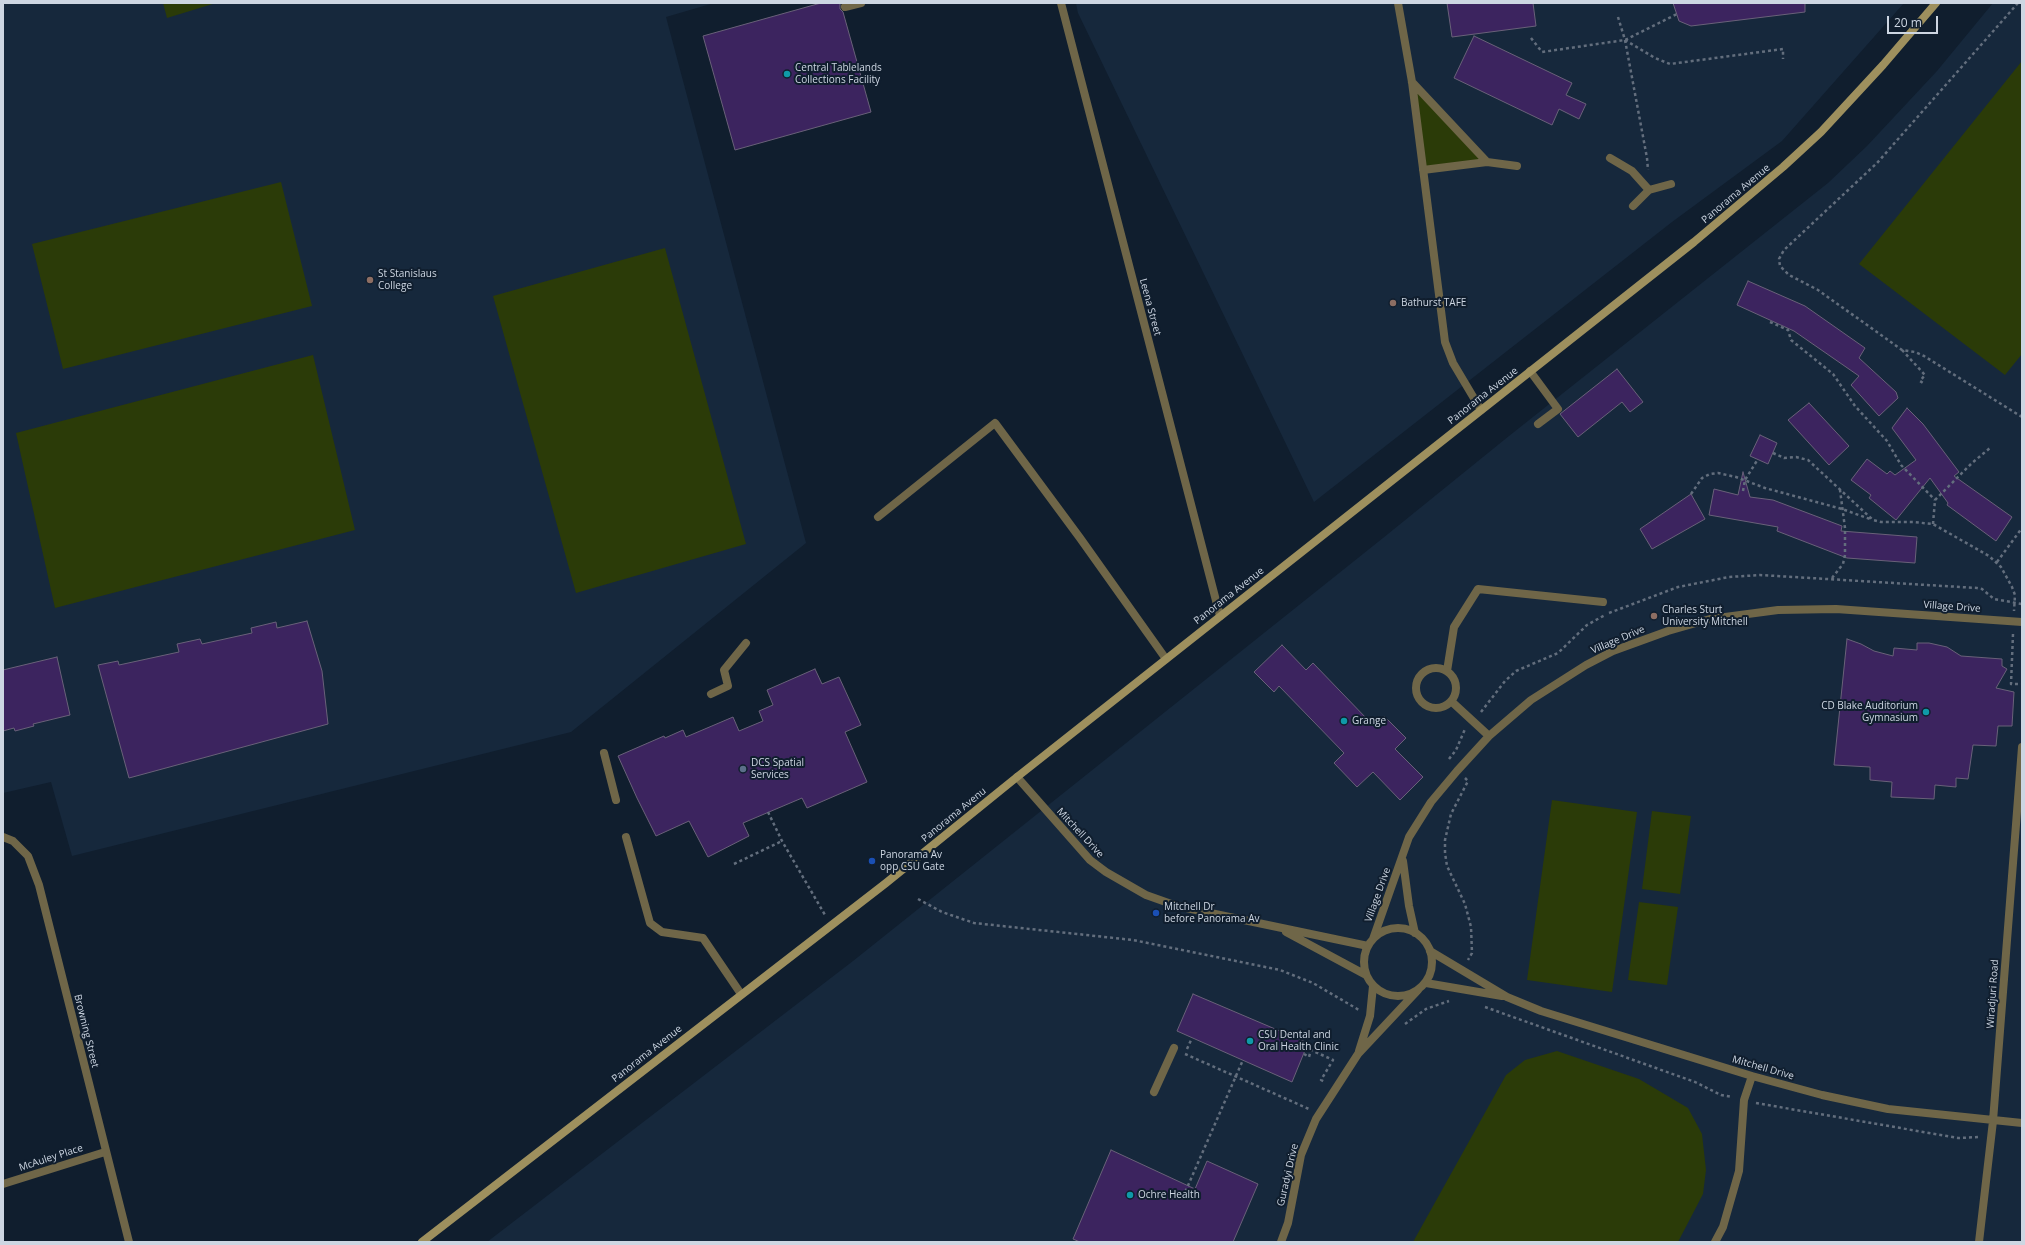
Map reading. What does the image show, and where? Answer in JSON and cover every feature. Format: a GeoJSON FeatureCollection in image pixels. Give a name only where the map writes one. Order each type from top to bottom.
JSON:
{"type":"FeatureCollection","features":[{"type":"Feature","properties":{"kind":"street"},"geometry":{"type":"LineString","coordinates":[[845,7],[860,3]]}},
{"type":"Feature","properties":{"kind":"street","name":"Leena Street"},"geometry":{"type":"LineString","coordinates":[[1061,3],[1220,616]]}},
{"type":"Feature","properties":{"kind":"street"},"geometry":{"type":"LineString","coordinates":[[1398,3],[1412,82],[1448,354],[1481,410]]}},
{"type":"Feature","properties":{"kind":"street","name":"Panorama Avenue"},"geometry":{"type":"LineString","coordinates":[[1017,777],[1694,242],[1784,167],[1821,132],[1883,65],[1936,3]]}},
{"type":"Feature","properties":{"kind":"street"},"geometry":{"type":"LineString","coordinates":[[1412,82],[1487,162]]}},
{"type":"Feature","properties":{"kind":"street"},"geometry":{"type":"LineString","coordinates":[[1610,158],[1632,171],[1649,190]]}},
{"type":"Feature","properties":{"kind":"street"},"geometry":{"type":"LineString","coordinates":[[1423,170],[1487,162],[1517,166]]}},
{"type":"Feature","properties":{"kind":"street"},"geometry":{"type":"LineString","coordinates":[[1633,206],[1649,190],[1671,184]]}},
{"type":"Feature","properties":{"kind":"street"},"geometry":{"type":"LineString","coordinates":[[1530,371],[1558,409],[1538,424]]}},
{"type":"Feature","properties":{"kind":"street"},"geometry":{"type":"LineString","coordinates":[[878,517],[995,424],[1080,538],[1166,659]]}},
{"type":"Feature","properties":{"kind":"street"},"geometry":{"type":"LineString","coordinates":[[1447,671],[1454,627],[1478,589],[1603,602]]}},
{"type":"Feature","properties":{"kind":"street","name":"Village Drive"},"geometry":{"type":"LineString","coordinates":[[1371,942],[1409,837],[1431,802],[1489,736],[1531,700],[1586,665],[1640,640],[1710,619],[1778,610],[1836,609],[2022,622]]}},
{"type":"Feature","properties":{"kind":"street"},"geometry":{"type":"LineString","coordinates":[[711,694],[728,686],[724,670],[746,643]]}},
{"type":"Feature","properties":{"kind":"street"},"geometry":{"type":"LineString","coordinates":[[1432,668],[1447,671],[1453,677],[1456,685],[1455,693],[1451,701],[1445,705],[1430,707],[1423,703],[1418,697],[1416,682],[1425,670],[1432,668]]}},
{"type":"Feature","properties":{"kind":"street"},"geometry":{"type":"LineString","coordinates":[[1451,701],[1489,736]]}},
{"type":"Feature","properties":{"kind":"street","name":"Wiradjuri Road"},"geometry":{"type":"LineString","coordinates":[[1979,1242],[1993,1120],[2022,747]]}},
{"type":"Feature","properties":{"kind":"street"},"geometry":{"type":"LineString","coordinates":[[604,753],[616,800]]}},
{"type":"Feature","properties":{"kind":"street","name":"Panorama Avenu"},"geometry":{"type":"LineString","coordinates":[[886,883],[1017,777]]}},
{"type":"Feature","properties":{"kind":"street","name":"Mitchell Drive"},"geometry":{"type":"LineString","coordinates":[[1017,777],[1090,860],[1146,896],[1178,906],[1278,928],[1371,942]]}},
{"type":"Feature","properties":{"kind":"street","name":"Browning Street"},"geometry":{"type":"LineString","coordinates":[[3,837],[13,841],[28,856],[39,885],[129,1242]]}},
{"type":"Feature","properties":{"kind":"street"},"geometry":{"type":"LineString","coordinates":[[626,837],[650,923],[662,932],[703,938],[741,994]]}},
{"type":"Feature","properties":{"kind":"street","name":"Village Drive"},"geometry":{"type":"LineString","coordinates":[[1402,858],[1408,906],[1415,933]]}},
{"type":"Feature","properties":{"kind":"street","name":"Panorama Avenue"},"geometry":{"type":"LineString","coordinates":[[422,1242],[886,883]]}},
{"type":"Feature","properties":{"kind":"street","name":"Mitchell Drive"},"geometry":{"type":"LineString","coordinates":[[1278,928],[1366,975]]}},
{"type":"Feature","properties":{"kind":"street"},"geometry":{"type":"LineString","coordinates":[[1393,928],[1404,929],[1415,933],[1424,941],[1430,951],[1432,962],[1431,973],[1426,983],[1409,995],[1390,996],[1373,986],[1366,975],[1364,965],[1364,955],[1371,942],[1382,932],[1393,928]]}},
{"type":"Feature","properties":{"kind":"street","name":"Mitchell Drive"},"geometry":{"type":"LineString","coordinates":[[1430,951],[1507,996],[1541,1011],[1752,1076],[1822,1095],[1888,1109],[2022,1123]]}},
{"type":"Feature","properties":{"kind":"street","name":"Mitchell Drive"},"geometry":{"type":"LineString","coordinates":[[1426,983],[1507,996]]}},
{"type":"Feature","properties":{"kind":"street","name":"Guradyi Drive"},"geometry":{"type":"LineString","coordinates":[[1358,1054],[1370,1016],[1373,986]]}},
{"type":"Feature","properties":{"kind":"street","name":"Guradyi Drive"},"geometry":{"type":"LineString","coordinates":[[1281,1242],[1288,1223],[1301,1155],[1308,1135],[1326,1103],[1358,1054],[1418,990]]}},
{"type":"Feature","properties":{"kind":"street"},"geometry":{"type":"LineString","coordinates":[[1154,1092],[1174,1048]]}},
{"type":"Feature","properties":{"kind":"street"},"geometry":{"type":"LineString","coordinates":[[1715,1242],[1723,1227],[1738,1171],[1744,1100],[1752,1076]]}},
{"type":"Feature","properties":{"kind":"street","name":"McAuley Place"},"geometry":{"type":"LineString","coordinates":[[3,1184],[106,1152]]}},
{"type":"Feature","properties":{"kind":"path"},"geometry":{"type":"LineString","coordinates":[[1922,383],[1920,381],[1924,375],[1902,350],[1818,290],[1789,275],[1780,266],[1779,259],[1784,250],[1877,163],[2018,3]]}},
{"type":"Feature","properties":{"kind":"path"},"geometry":{"type":"LineString","coordinates":[[1531,38],[1542,52],[1625,40],[1677,14]]}},
{"type":"Feature","properties":{"kind":"path"},"geometry":{"type":"LineString","coordinates":[[1618,17],[1625,40],[1648,158],[1649,190]]}},
{"type":"Feature","properties":{"kind":"path"},"geometry":{"type":"LineString","coordinates":[[1625,40],[1655,58],[1670,64],[1783,49],[1783,59]]}},
{"type":"Feature","properties":{"kind":"path"},"geometry":{"type":"LineString","coordinates":[[1770,322],[1788,330],[1791,340],[1833,374],[1855,406],[1887,442],[1901,465],[1935,500]]}},
{"type":"Feature","properties":{"kind":"path"},"geometry":{"type":"LineString","coordinates":[[1902,350],[1915,352],[1924,356],[2022,417]]}},
{"type":"Feature","properties":{"kind":"path"},"geometry":{"type":"LineString","coordinates":[[1933,524],[1935,500],[1972,463],[1990,448]]}},
{"type":"Feature","properties":{"kind":"path"},"geometry":{"type":"LineString","coordinates":[[1773,452],[1784,458],[1796,456],[1808,460],[1873,520]]}},
{"type":"Feature","properties":{"kind":"path"},"geometry":{"type":"LineString","coordinates":[[1743,490],[1745,480],[1758,459]]}},
{"type":"Feature","properties":{"kind":"path"},"geometry":{"type":"LineString","coordinates":[[1691,494],[1696,485],[1710,474],[1718,473],[1745,480],[1765,488],[1842,509],[1881,522],[1913,522],[1933,524],[1997,562],[2007,576],[2015,595],[2011,684],[2022,684]]}},
{"type":"Feature","properties":{"kind":"path"},"geometry":{"type":"LineString","coordinates":[[1832,579],[1843,564],[1845,555],[1846,528],[1840,490]]}},
{"type":"Feature","properties":{"kind":"path"},"geometry":{"type":"LineString","coordinates":[[1997,562],[2022,528]]}},
{"type":"Feature","properties":{"kind":"path"},"geometry":{"type":"LineString","coordinates":[[1462,970],[1472,953],[1471,927],[1465,904],[1453,883],[1447,866],[1445,840],[1451,814],[1468,781],[1446,763],[1456,750],[1463,731]]}},
{"type":"Feature","properties":{"kind":"path"},"geometry":{"type":"LineString","coordinates":[[768,812],[830,925]]}},
{"type":"Feature","properties":{"kind":"path"},"geometry":{"type":"LineString","coordinates":[[734,864],[782,840]]}},
{"type":"Feature","properties":{"kind":"path"},"geometry":{"type":"LineString","coordinates":[[918,898],[942,912],[974,923],[1133,940],[1280,970],[1313,983],[1370,1016]]}},
{"type":"Feature","properties":{"kind":"path"},"geometry":{"type":"LineString","coordinates":[[1386,1024],[1392,1027],[1399,1027],[1426,1009],[1453,1000],[1455,987]]}},
{"type":"Feature","properties":{"kind":"path"},"geometry":{"type":"LineString","coordinates":[[1483,1006],[1695,1082],[1721,1095],[1958,1138],[1991,1138]]}},
{"type":"Feature","properties":{"kind":"path"},"geometry":{"type":"LineString","coordinates":[[1192,1038],[1184,1055],[1309,1110]]}},
{"type":"Feature","properties":{"kind":"path"},"geometry":{"type":"LineString","coordinates":[[1304,1054],[1309,1057],[1311,1050],[1333,1060],[1321,1080],[1326,1083]]}},
{"type":"Feature","properties":{"kind":"path"},"geometry":{"type":"LineString","coordinates":[[1183,1198],[1243,1060]]}},
{"type":"Feature","properties":{"kind":"shaded area","name":"St Stanislaus College"},"geometry":{"type":"Polygon","coordinates":[[[3,3],[714,3],[666,17],[806,543],[571,732],[72,856],[51,782],[3,793],[3,3]]]}},
{"type":"Feature","properties":{"kind":"shaded area","name":"Bathurst TAFE"},"geometry":{"type":"Polygon","coordinates":[[[1076,3],[1904,3],[1782,141],[1672,222],[1314,502],[1078,13],[1076,3]]]}},
{"type":"Feature","properties":{"kind":"shaded area","name":"Charles Sturt University Mitchell"},"geometry":{"type":"Polygon","coordinates":[[[1993,3],[2022,3],[2022,1242],[487,1242],[853,961],[1509,436],[1828,183],[1867,146],[1937,71],[1993,3]]]}},
{"type":"Feature","properties":{"kind":"green space"},"geometry":{"type":"Polygon","coordinates":[[[163,3],[216,3],[167,18],[163,3]]]}},
{"type":"Feature","properties":{"kind":"green space"},"geometry":{"type":"Polygon","coordinates":[[[2022,61],[2022,354],[2005,375],[1859,264],[2022,61]]]}},
{"type":"Feature","properties":{"kind":"green space"},"geometry":{"type":"Polygon","coordinates":[[[1412,82],[1487,162],[1423,170],[1412,82]]]}},
{"type":"Feature","properties":{"kind":"green space"},"geometry":{"type":"Polygon","coordinates":[[[281,182],[312,306],[63,369],[32,244],[281,182]]]}},
{"type":"Feature","properties":{"kind":"green space"},"geometry":{"type":"Polygon","coordinates":[[[665,248],[746,544],[576,593],[493,296],[665,248]]]}},
{"type":"Feature","properties":{"kind":"green space"},"geometry":{"type":"Polygon","coordinates":[[[313,355],[355,530],[55,608],[16,433],[313,355]]]}},
{"type":"Feature","properties":{"kind":"green space"},"geometry":{"type":"Polygon","coordinates":[[[1552,800],[1637,812],[1612,992],[1527,980],[1552,800]]]}},
{"type":"Feature","properties":{"kind":"green space"},"geometry":{"type":"Polygon","coordinates":[[[1652,811],[1691,816],[1680,894],[1642,889],[1652,811]]]}},
{"type":"Feature","properties":{"kind":"green space"},"geometry":{"type":"Polygon","coordinates":[[[1639,902],[1678,907],[1667,985],[1628,980],[1639,902]]]}},
{"type":"Feature","properties":{"kind":"green space"},"geometry":{"type":"Polygon","coordinates":[[[1557,1051],[1639,1079],[1688,1108],[1702,1134],[1706,1170],[1703,1194],[1678,1242],[1413,1242],[1506,1075],[1525,1060],[1557,1051]]]}},
{"type":"Feature","properties":{"kind":"building","name":"Central Tablelands Collections Facility"},"geometry":{"type":"Polygon","coordinates":[[[821,3],[840,3],[840,9],[843,12],[871,112],[735,150],[703,36],[821,3]]]}},
{"type":"Feature","properties":{"kind":"building"},"geometry":{"type":"Polygon","coordinates":[[[1447,3],[1533,3],[1536,26],[1452,37],[1447,3]]]}},
{"type":"Feature","properties":{"kind":"building"},"geometry":{"type":"Polygon","coordinates":[[[1673,3],[1805,3],[1805,12],[1691,26],[1679,21],[1673,3]]]}},
{"type":"Feature","properties":{"kind":"building"},"geometry":{"type":"Polygon","coordinates":[[[1474,36],[1572,83],[1566,95],[1586,104],[1579,119],[1559,109],[1552,125],[1454,78],[1474,36]]]}},
{"type":"Feature","properties":{"kind":"building"},"geometry":{"type":"Polygon","coordinates":[[[1748,281],[1805,306],[1865,348],[1859,358],[1896,392],[1898,398],[1879,416],[1851,385],[1859,376],[1794,331],[1737,305],[1748,281]]]}},
{"type":"Feature","properties":{"kind":"building"},"geometry":{"type":"Polygon","coordinates":[[[1617,369],[1643,402],[1630,412],[1622,402],[1578,437],[1560,414],[1617,369]]]}},
{"type":"Feature","properties":{"kind":"building"},"geometry":{"type":"Polygon","coordinates":[[[1809,403],[1849,446],[1829,465],[1788,420],[1809,403]]]}},
{"type":"Feature","properties":{"kind":"building"},"geometry":{"type":"Polygon","coordinates":[[[1907,408],[1923,424],[1959,472],[1954,476],[2012,517],[1996,541],[1947,505],[1948,503],[1930,478],[1896,520],[1869,498],[1871,495],[1851,480],[1867,459],[1887,474],[1890,471],[1895,475],[1916,460],[1892,428],[1907,408]]]}},
{"type":"Feature","properties":{"kind":"building"},"geometry":{"type":"Polygon","coordinates":[[[1760,435],[1777,443],[1768,464],[1750,456],[1760,435]]]}},
{"type":"Feature","properties":{"kind":"building"},"geometry":{"type":"Polygon","coordinates":[[[1743,472],[1750,497],[1773,500],[1842,526],[1841,531],[1917,537],[1915,563],[1847,558],[1777,531],[1778,527],[1709,515],[1714,489],[1738,495],[1743,472]]]}},
{"type":"Feature","properties":{"kind":"building"},"geometry":{"type":"Polygon","coordinates":[[[1691,494],[1705,519],[1652,549],[1640,529],[1691,494]]]}},
{"type":"Feature","properties":{"kind":"building"},"geometry":{"type":"Polygon","coordinates":[[[307,621],[322,671],[328,724],[129,778],[98,665],[118,661],[119,665],[179,652],[177,644],[200,639],[202,644],[252,633],[251,628],[276,622],[277,628],[307,621]]]}},
{"type":"Feature","properties":{"kind":"building","name":"CD Blake Auditorium Gymnasium"},"geometry":{"type":"Polygon","coordinates":[[[1847,639],[1874,651],[1893,656],[1894,648],[1917,650],[1917,643],[1929,643],[1947,647],[1961,656],[2002,659],[2002,666],[2007,669],[1996,688],[2014,692],[2012,726],[1998,726],[1996,746],[1973,745],[1968,779],[1956,778],[1956,787],[1935,785],[1934,799],[1891,797],[1892,782],[1870,780],[1870,767],[1834,765],[1847,639]]]}},
{"type":"Feature","properties":{"kind":"building","name":"Grange"},"geometry":{"type":"Polygon","coordinates":[[[1282,645],[1306,670],[1313,663],[1368,720],[1371,717],[1377,723],[1384,716],[1406,738],[1395,749],[1423,777],[1400,800],[1373,772],[1357,787],[1334,763],[1344,753],[1279,686],[1274,692],[1254,672],[1282,645]]]}},
{"type":"Feature","properties":{"kind":"building"},"geometry":{"type":"Polygon","coordinates":[[[57,657],[70,715],[33,724],[34,726],[15,731],[14,728],[3,731],[3,670],[57,657]]]}},
{"type":"Feature","properties":{"kind":"building","name":"DCS Spatial Services"},"geometry":{"type":"Polygon","coordinates":[[[815,669],[822,684],[839,677],[861,725],[845,732],[867,782],[807,808],[802,798],[743,823],[749,836],[708,857],[689,821],[656,836],[618,756],[664,736],[665,738],[683,730],[686,737],[733,717],[739,731],[763,721],[759,711],[773,705],[767,690],[815,669]]]}},
{"type":"Feature","properties":{"kind":"building","name":"CSU Dental and Oral Health Clinic"},"geometry":{"type":"Polygon","coordinates":[[[1193,994],[1308,1043],[1292,1082],[1177,1031],[1193,994]]]}},
{"type":"Feature","properties":{"kind":"building","name":"Ochre Health"},"geometry":{"type":"Polygon","coordinates":[[[1111,1150],[1195,1189],[1207,1161],[1258,1184],[1233,1242],[1080,1242],[1073,1239],[1111,1150]]]}},
{"type":"Feature","properties":{"kind":"place","name":"Central Tablelands Collections Facility"},"geometry":{"type":"Point","coordinates":[787,74]}},
{"type":"Feature","properties":{"kind":"place","name":"St Stanislaus College"},"geometry":{"type":"Point","coordinates":[370,280]}},
{"type":"Feature","properties":{"kind":"place","name":"Bathurst TAFE"},"geometry":{"type":"Point","coordinates":[1393,303]}},
{"type":"Feature","properties":{"kind":"place","name":"Charles Sturt University Mitchell"},"geometry":{"type":"Point","coordinates":[1654,616]}},
{"type":"Feature","properties":{"kind":"place","name":"CD Blake Auditorium Gymnasium"},"geometry":{"type":"Point","coordinates":[1926,712]}},
{"type":"Feature","properties":{"kind":"place","name":"Grange"},"geometry":{"type":"Point","coordinates":[1344,721]}},
{"type":"Feature","properties":{"kind":"place","name":"DCS Spatial Services"},"geometry":{"type":"Point","coordinates":[743,769]}},
{"type":"Feature","properties":{"kind":"place","name":"Panorama Av opp CSU Gate"},"geometry":{"type":"Point","coordinates":[872,861]}},
{"type":"Feature","properties":{"kind":"place","name":"Mitchell Dr before Panorama Av"},"geometry":{"type":"Point","coordinates":[1156,913]}},
{"type":"Feature","properties":{"kind":"place","name":"CSU Dental and Oral Health Clinic"},"geometry":{"type":"Point","coordinates":[1250,1041]}},
{"type":"Feature","properties":{"kind":"place","name":"Ochre Health"},"geometry":{"type":"Point","coordinates":[1130,1195]}}]}
